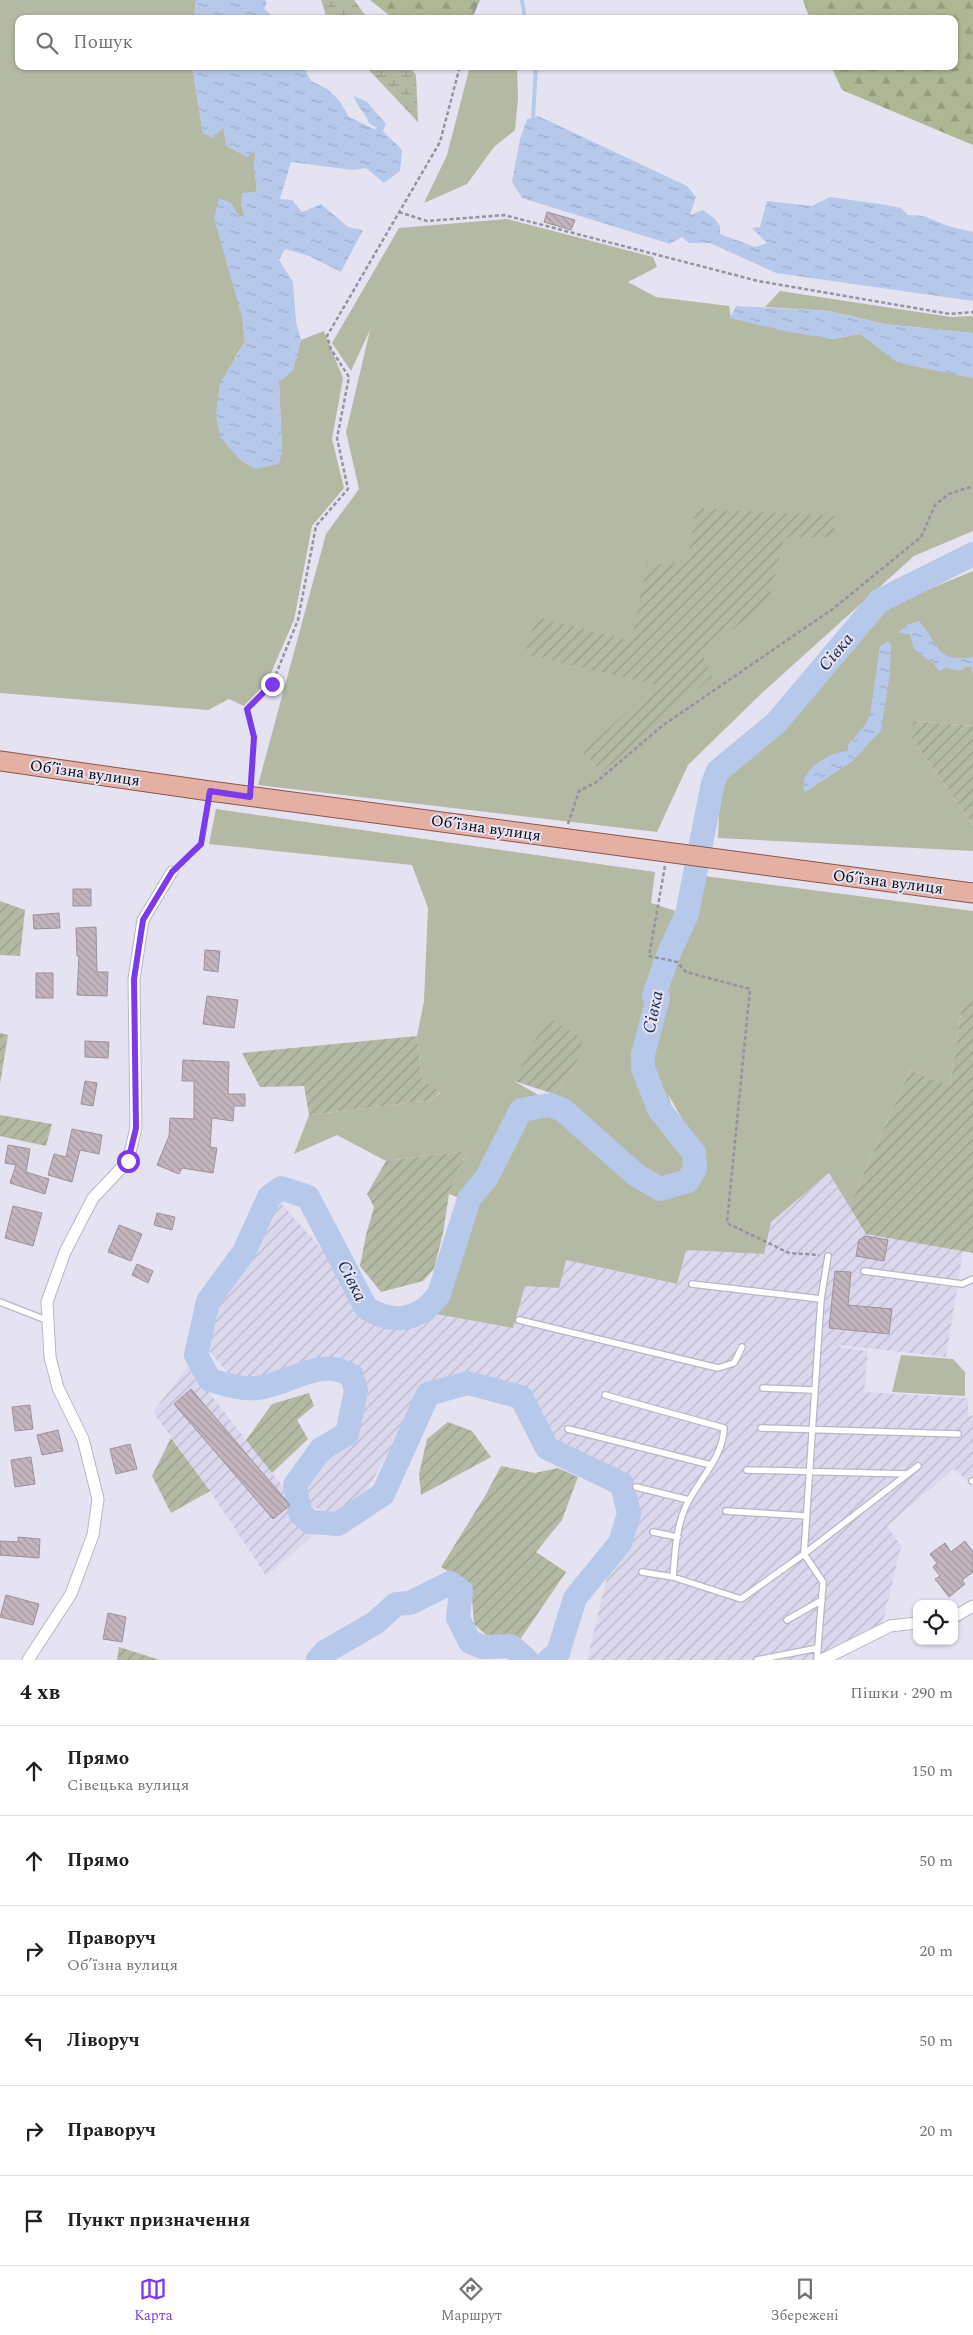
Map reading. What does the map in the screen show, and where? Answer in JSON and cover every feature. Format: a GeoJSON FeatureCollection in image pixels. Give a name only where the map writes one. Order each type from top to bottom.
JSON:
{"type":"FeatureCollection","features":[{"type":"Feature","properties":{"kind":"main road","name":"Обʼїзна вулиця"},"geometry":{"type":"LineString","coordinates":[[0,760],[250,797],[973,893]]}},
{"type":"Feature","properties":{"kind":"street"},"geometry":{"type":"LineString","coordinates":[[28,1660],[71,1594],[93,1535],[98,1499],[84,1439],[58,1388],[50,1357],[46,1320],[47,1302],[65,1252],[93,1198],[128,1161],[136,1128],[134,979],[143,920],[172,872]]}},
{"type":"Feature","properties":{"kind":"street"},"geometry":{"type":"LineString","coordinates":[[958,1615],[973,1606]]}},
{"type":"Feature","properties":{"kind":"street"},"geometry":{"type":"LineString","coordinates":[[822,1660],[890,1626],[913,1623]]}},
{"type":"Feature","properties":{"kind":"lane"},"geometry":{"type":"LineString","coordinates":[[817,1660],[824,1582],[804,1554],[821,1299],[828,1256]]}},
{"type":"Feature","properties":{"kind":"lane"},"geometry":{"type":"LineString","coordinates":[[864,1271],[962,1284],[973,1279]]}},
{"type":"Feature","properties":{"kind":"lane"},"geometry":{"type":"LineString","coordinates":[[692,1284],[821,1299]]}},
{"type":"Feature","properties":{"kind":"lane"},"geometry":{"type":"LineString","coordinates":[[0,1302],[46,1320]]}},
{"type":"Feature","properties":{"kind":"lane"},"geometry":{"type":"LineString","coordinates":[[519,1320],[718,1368],[734,1363],[742,1347]]}},
{"type":"Feature","properties":{"kind":"lane"},"geometry":{"type":"LineString","coordinates":[[762,1388],[814,1390]]}},
{"type":"Feature","properties":{"kind":"lane"},"geometry":{"type":"LineString","coordinates":[[605,1395],[724,1428],[722,1444],[682,1515],[673,1577]]}},
{"type":"Feature","properties":{"kind":"lane"},"geometry":{"type":"LineString","coordinates":[[761,1428],[958,1434]]}},
{"type":"Feature","properties":{"kind":"lane"},"geometry":{"type":"LineString","coordinates":[[568,1429],[711,1465]]}},
{"type":"Feature","properties":{"kind":"lane"},"geometry":{"type":"LineString","coordinates":[[642,1572],[673,1577],[741,1599],[804,1554],[918,1466]]}},
{"type":"Feature","properties":{"kind":"lane"},"geometry":{"type":"LineString","coordinates":[[747,1470],[809,1470],[908,1474]]}},
{"type":"Feature","properties":{"kind":"lane"},"geometry":{"type":"LineString","coordinates":[[636,1487],[689,1500]]}},
{"type":"Feature","properties":{"kind":"lane"},"geometry":{"type":"LineString","coordinates":[[726,1511],[806,1516]]}},
{"type":"Feature","properties":{"kind":"lane"},"geometry":{"type":"LineString","coordinates":[[653,1532],[678,1537]]}},
{"type":"Feature","properties":{"kind":"lane"},"geometry":{"type":"LineString","coordinates":[[787,1620],[822,1600]]}},
{"type":"Feature","properties":{"kind":"lane"},"geometry":{"type":"LineString","coordinates":[[757,1660],[818,1648]]}},
{"type":"Feature","properties":{"kind":"path"},"geometry":{"type":"LineString","coordinates":[[473,15],[476,0]]}},
{"type":"Feature","properties":{"kind":"path"},"geometry":{"type":"LineString","coordinates":[[250,797],[254,737],[247,709],[272,684],[298,620],[316,526],[348,489],[337,438],[349,376],[331,349],[327,336],[440,142],[459,70]]}},
{"type":"Feature","properties":{"kind":"path"},"geometry":{"type":"LineString","coordinates":[[399,212],[427,221],[504,215],[758,281],[950,314],[973,312]]}},
{"type":"Feature","properties":{"kind":"path"},"geometry":{"type":"LineString","coordinates":[[563,839],[579,791],[595,783],[662,726],[834,608],[921,537],[935,505],[949,494],[973,486]]}},
{"type":"Feature","properties":{"kind":"path"},"geometry":{"type":"LineString","coordinates":[[172,872],[201,844],[210,791]]}},
{"type":"Feature","properties":{"kind":"path"},"geometry":{"type":"LineString","coordinates":[[668,854],[649,956],[677,962],[686,972],[750,988],[727,1223],[758,1240],[789,1253],[828,1256]]}},
{"type":"Feature","properties":{"kind":"shaded area"},"geometry":{"type":"Polygon","coordinates":[[[829,1173],[866,1234],[963,1251],[946,1357],[838,1345],[840,1347],[868,1351],[864,1392],[968,1398],[968,1417],[973,1415],[973,1479],[968,1482],[954,1469],[887,1526],[901,1546],[882,1626],[813,1660],[587,1660],[607,1577],[629,1540],[633,1500],[620,1479],[550,1444],[533,1403],[526,1396],[469,1378],[444,1381],[425,1389],[365,1493],[339,1515],[311,1507],[305,1488],[333,1453],[358,1417],[361,1394],[354,1372],[336,1365],[310,1365],[261,1382],[238,1385],[204,1345],[213,1306],[249,1256],[279,1201],[341,1271],[364,1313],[375,1320],[423,1326],[436,1314],[513,1328],[525,1285],[565,1260],[676,1284],[686,1250],[764,1254],[771,1222],[829,1173]]]}},
{"type":"Feature","properties":{"kind":"shaded area"},"geometry":{"type":"Polygon","coordinates":[[[188,1366],[318,1531],[266,1576],[210,1491],[153,1412],[188,1366]]]}},
{"type":"Feature","properties":{"kind":"green space"},"geometry":{"type":"Polygon","coordinates":[[[0,0],[196,0],[194,15],[15,15],[15,70],[193,70],[203,133],[223,127],[256,149],[254,165],[257,190],[241,204],[245,217],[238,216],[231,203],[245,342],[235,357],[282,451],[279,382],[293,370],[301,340],[324,331],[343,378],[332,439],[344,488],[312,526],[294,620],[267,682],[244,706],[229,699],[208,710],[0,693],[0,0]]]}},
{"type":"Feature","properties":{"kind":"green space"},"geometry":{"type":"Polygon","coordinates":[[[321,0],[354,0],[365,15],[326,15],[321,0]]]}},
{"type":"Feature","properties":{"kind":"green space"},"geometry":{"type":"Polygon","coordinates":[[[370,0],[480,0],[474,15],[389,15],[370,0]]]}},
{"type":"Feature","properties":{"kind":"green space"},"geometry":{"type":"Polygon","coordinates":[[[803,0],[973,0],[973,145],[842,90],[833,70],[958,70],[958,15],[809,15],[803,0]]]}},
{"type":"Feature","properties":{"kind":"green space"},"geometry":{"type":"Polygon","coordinates":[[[369,70],[412,70],[416,75],[418,122],[369,70]]]}},
{"type":"Feature","properties":{"kind":"green space"},"geometry":{"type":"Polygon","coordinates":[[[469,70],[517,70],[518,99],[515,130],[494,147],[467,184],[424,203],[447,155],[469,70]]]}},
{"type":"Feature","properties":{"kind":"green space"},"geometry":{"type":"Polygon","coordinates":[[[507,219],[653,257],[657,267],[628,282],[656,297],[729,306],[731,318],[832,339],[860,334],[900,355],[929,366],[973,378],[973,531],[914,556],[763,692],[688,765],[657,832],[258,785],[326,534],[359,489],[346,432],[370,330],[351,371],[332,343],[399,228],[507,219]]]}},
{"type":"Feature","properties":{"kind":"green space"},"geometry":{"type":"Polygon","coordinates":[[[780,291],[951,317],[973,316],[973,333],[884,324],[829,311],[765,307],[780,291]]]}},
{"type":"Feature","properties":{"kind":"green space"},"geometry":{"type":"Polygon","coordinates":[[[696,508],[835,516],[834,537],[784,538],[769,601],[702,653],[713,676],[602,772],[583,752],[656,685],[525,654],[536,617],[631,641],[647,565],[687,562],[696,508]]]}},
{"type":"Feature","properties":{"kind":"green space"},"geometry":{"type":"Polygon","coordinates":[[[973,571],[973,726],[914,721],[912,739],[973,825],[973,851],[718,838],[720,789],[727,778],[783,731],[881,609],[973,571]]]}},
{"type":"Feature","properties":{"kind":"green space"},"geometry":{"type":"Polygon","coordinates":[[[913,721],[973,726],[973,825],[912,739],[913,721]]]}},
{"type":"Feature","properties":{"kind":"green space"},"geometry":{"type":"Polygon","coordinates":[[[216,809],[655,872],[651,903],[679,912],[657,968],[669,974],[693,918],[704,876],[973,911],[973,1000],[963,1000],[950,1087],[910,1070],[849,1206],[829,1173],[771,1222],[764,1254],[686,1250],[677,1284],[566,1260],[559,1288],[525,1286],[513,1328],[436,1314],[474,1204],[491,1180],[524,1116],[551,1114],[655,1194],[692,1189],[700,1151],[668,1094],[685,1154],[682,1173],[662,1181],[554,1094],[578,1060],[514,1081],[540,1096],[520,1104],[482,1175],[462,1199],[449,1194],[467,1151],[386,1161],[337,1135],[294,1154],[309,1115],[431,1100],[440,1093],[422,1080],[417,1036],[424,1001],[428,908],[412,865],[209,844],[216,809]]]}},
{"type":"Feature","properties":{"kind":"green space"},"geometry":{"type":"Polygon","coordinates":[[[0,901],[25,910],[20,956],[0,955],[0,901]]]}},
{"type":"Feature","properties":{"kind":"green space"},"geometry":{"type":"Polygon","coordinates":[[[963,1000],[973,1000],[973,1253],[866,1234],[849,1206],[910,1070],[950,1086],[963,1000]]]}},
{"type":"Feature","properties":{"kind":"green space"},"geometry":{"type":"Polygon","coordinates":[[[552,1020],[583,1038],[578,1060],[554,1094],[514,1081],[540,1030],[552,1020]]]}},
{"type":"Feature","properties":{"kind":"green space"},"geometry":{"type":"Polygon","coordinates":[[[0,1033],[8,1035],[0,1084],[0,1033]]]}},
{"type":"Feature","properties":{"kind":"green space"},"geometry":{"type":"Polygon","coordinates":[[[417,1036],[422,1080],[440,1092],[431,1100],[309,1115],[304,1086],[260,1087],[242,1053],[417,1036]]]}},
{"type":"Feature","properties":{"kind":"green space"},"geometry":{"type":"Polygon","coordinates":[[[0,1115],[52,1124],[46,1146],[0,1136],[0,1115]]]}},
{"type":"Feature","properties":{"kind":"green space"},"geometry":{"type":"Polygon","coordinates":[[[467,1151],[449,1194],[443,1233],[434,1269],[423,1281],[381,1292],[360,1266],[374,1207],[367,1194],[386,1161],[467,1151]]]}},
{"type":"Feature","properties":{"kind":"green space"},"geometry":{"type":"Polygon","coordinates":[[[901,1355],[953,1359],[965,1372],[965,1396],[892,1392],[901,1355]]]}},
{"type":"Feature","properties":{"kind":"green space"},"geometry":{"type":"Polygon","coordinates":[[[309,1393],[314,1406],[297,1420],[308,1439],[272,1473],[246,1440],[272,1404],[309,1393]]]}},
{"type":"Feature","properties":{"kind":"green space"},"geometry":{"type":"Polygon","coordinates":[[[448,1422],[472,1431],[491,1457],[421,1495],[419,1474],[427,1439],[448,1422]]]}},
{"type":"Feature","properties":{"kind":"green space"},"geometry":{"type":"Polygon","coordinates":[[[171,1438],[210,1491],[171,1513],[152,1476],[171,1438]]]}},
{"type":"Feature","properties":{"kind":"green space"},"geometry":{"type":"Polygon","coordinates":[[[501,1466],[535,1473],[558,1468],[578,1477],[562,1520],[536,1552],[566,1572],[517,1644],[493,1641],[474,1624],[471,1585],[441,1567],[485,1496],[501,1466]]]}},
{"type":"Feature","properties":{"kind":"green space"},"geometry":{"type":"Polygon","coordinates":[[[119,1647],[160,1660],[117,1660],[119,1647]]]}},
{"type":"Feature","properties":{"kind":"water"},"geometry":{"type":"Polygon","coordinates":[[[196,0],[265,0],[267,2],[264,9],[271,15],[194,15],[196,0]]]}},
{"type":"Feature","properties":{"kind":"water"},"geometry":{"type":"Polygon","coordinates":[[[193,70],[305,70],[311,81],[327,89],[339,100],[349,117],[374,129],[377,128],[369,123],[354,96],[367,102],[386,124],[383,131],[402,150],[400,171],[384,183],[366,168],[353,170],[291,162],[280,199],[292,200],[302,212],[321,204],[348,227],[363,230],[341,272],[309,256],[285,249],[279,260],[293,282],[296,322],[301,340],[293,370],[279,382],[282,451],[279,464],[256,469],[241,461],[220,437],[216,414],[220,383],[245,342],[243,321],[214,218],[219,198],[231,203],[238,216],[245,217],[241,204],[242,193],[257,190],[254,165],[256,150],[247,157],[226,146],[223,128],[213,138],[203,133],[193,70]]]}},
{"type":"Feature","properties":{"kind":"water"},"geometry":{"type":"Polygon","coordinates":[[[538,116],[687,186],[696,197],[690,215],[703,210],[714,218],[720,226],[720,234],[755,247],[767,243],[752,228],[760,227],[767,201],[812,206],[830,197],[886,205],[901,208],[908,215],[924,216],[948,226],[973,232],[973,301],[776,273],[710,243],[689,243],[682,237],[670,244],[522,198],[512,182],[520,139],[527,119],[538,116]]]}},
{"type":"Feature","properties":{"kind":"water"},"geometry":{"type":"Polygon","coordinates":[[[736,306],[829,311],[884,324],[973,333],[973,378],[898,363],[860,334],[832,339],[784,331],[730,318],[736,306]]]}},
{"type":"Feature","properties":{"kind":"water"},"geometry":{"type":"Polygon","coordinates":[[[919,621],[939,650],[944,654],[960,658],[973,657],[973,674],[971,667],[966,667],[960,671],[946,668],[939,671],[934,664],[914,650],[910,634],[898,633],[906,625],[919,621]]]}},
{"type":"Feature","properties":{"kind":"water"},"geometry":{"type":"Polygon","coordinates":[[[888,641],[891,645],[890,673],[881,730],[854,760],[804,793],[804,780],[808,772],[824,759],[836,753],[848,751],[848,745],[865,725],[870,715],[880,646],[888,641]]]}},
{"type":"Feature","properties":{"kind":"building"},"geometry":{"type":"Polygon","coordinates":[[[547,212],[575,220],[571,230],[544,222],[547,212]]]}},
{"type":"Feature","properties":{"kind":"building"},"geometry":{"type":"Polygon","coordinates":[[[73,889],[91,889],[91,906],[73,906],[73,889]]]}},
{"type":"Feature","properties":{"kind":"building"},"geometry":{"type":"Polygon","coordinates":[[[59,913],[60,928],[34,929],[33,915],[59,913]]]}},
{"type":"Feature","properties":{"kind":"building"},"geometry":{"type":"Polygon","coordinates":[[[96,927],[97,972],[108,972],[107,996],[77,995],[79,956],[77,956],[76,928],[96,927]]]}},
{"type":"Feature","properties":{"kind":"building"},"geometry":{"type":"Polygon","coordinates":[[[205,950],[220,951],[218,972],[204,970],[205,950]]]}},
{"type":"Feature","properties":{"kind":"building"},"geometry":{"type":"Polygon","coordinates":[[[36,973],[53,973],[53,998],[36,998],[36,973]]]}},
{"type":"Feature","properties":{"kind":"building"},"geometry":{"type":"Polygon","coordinates":[[[207,996],[238,1000],[234,1028],[203,1024],[207,996]]]}},
{"type":"Feature","properties":{"kind":"building"},"geometry":{"type":"Polygon","coordinates":[[[85,1041],[109,1042],[108,1058],[85,1057],[85,1041]]]}},
{"type":"Feature","properties":{"kind":"building"},"geometry":{"type":"Polygon","coordinates":[[[183,1060],[229,1062],[228,1094],[245,1094],[245,1106],[234,1106],[233,1121],[212,1118],[210,1147],[217,1148],[213,1173],[182,1168],[179,1174],[157,1165],[169,1136],[170,1118],[194,1119],[194,1081],[182,1081],[183,1060]]]}},
{"type":"Feature","properties":{"kind":"building"},"geometry":{"type":"Polygon","coordinates":[[[85,1081],[97,1083],[93,1106],[81,1104],[85,1081]]]}},
{"type":"Feature","properties":{"kind":"building"},"geometry":{"type":"Polygon","coordinates":[[[72,1129],[102,1135],[99,1154],[80,1150],[72,1182],[48,1175],[54,1154],[66,1157],[72,1129]]]}},
{"type":"Feature","properties":{"kind":"building"},"geometry":{"type":"Polygon","coordinates":[[[8,1145],[30,1149],[26,1172],[49,1179],[45,1194],[10,1183],[16,1165],[5,1163],[8,1145]]]}},
{"type":"Feature","properties":{"kind":"building"},"geometry":{"type":"Polygon","coordinates":[[[13,1206],[42,1213],[33,1246],[5,1238],[13,1206]]]}},
{"type":"Feature","properties":{"kind":"building"},"geometry":{"type":"Polygon","coordinates":[[[157,1213],[175,1217],[172,1230],[154,1225],[157,1213]]]}},
{"type":"Feature","properties":{"kind":"building"},"geometry":{"type":"Polygon","coordinates":[[[119,1225],[142,1234],[131,1261],[108,1252],[119,1225]]]}},
{"type":"Feature","properties":{"kind":"building"},"geometry":{"type":"Polygon","coordinates":[[[866,1236],[888,1240],[884,1261],[856,1256],[859,1240],[866,1236]]]}},
{"type":"Feature","properties":{"kind":"building"},"geometry":{"type":"Polygon","coordinates":[[[137,1264],[153,1271],[148,1283],[132,1275],[137,1264]]]}},
{"type":"Feature","properties":{"kind":"building"},"geometry":{"type":"Polygon","coordinates":[[[835,1271],[851,1272],[848,1305],[892,1309],[889,1334],[829,1328],[835,1271]]]}},
{"type":"Feature","properties":{"kind":"building"},"geometry":{"type":"Polygon","coordinates":[[[191,1389],[290,1505],[273,1519],[174,1404],[191,1389]]]}},
{"type":"Feature","properties":{"kind":"building"},"geometry":{"type":"Polygon","coordinates":[[[30,1405],[33,1429],[15,1431],[12,1407],[30,1405]]]}},
{"type":"Feature","properties":{"kind":"building"},"geometry":{"type":"Polygon","coordinates":[[[58,1430],[63,1451],[42,1455],[37,1435],[58,1430]]]}},
{"type":"Feature","properties":{"kind":"building"},"geometry":{"type":"Polygon","coordinates":[[[130,1444],[137,1469],[116,1474],[110,1449],[130,1444]]]}},
{"type":"Feature","properties":{"kind":"building"},"geometry":{"type":"Polygon","coordinates":[[[31,1457],[35,1484],[15,1487],[11,1460],[31,1457]]]}},
{"type":"Feature","properties":{"kind":"building"},"geometry":{"type":"Polygon","coordinates":[[[18,1537],[40,1539],[39,1558],[0,1555],[0,1541],[18,1542],[18,1537]]]}},
{"type":"Feature","properties":{"kind":"building"},"geometry":{"type":"Polygon","coordinates":[[[965,1541],[973,1552],[973,1572],[962,1580],[965,1584],[949,1597],[935,1579],[940,1576],[933,1567],[937,1563],[930,1554],[945,1543],[951,1552],[965,1541]]]}},
{"type":"Feature","properties":{"kind":"building"},"geometry":{"type":"Polygon","coordinates":[[[6,1595],[39,1604],[33,1625],[0,1617],[6,1595]]]}},
{"type":"Feature","properties":{"kind":"building"},"geometry":{"type":"Polygon","coordinates":[[[108,1613],[126,1617],[122,1642],[103,1639],[108,1613]]]}},
{"type":"Feature","properties":{"kind":"waterway"},"geometry":{"type":"LineString","coordinates":[[522,0],[524,15]]}},
{"type":"Feature","properties":{"kind":"waterway"},"geometry":{"type":"LineString","coordinates":[[533,117],[536,70]]}},
{"type":"Feature","properties":{"kind":"waterway","name":"Сівка"},"geometry":{"type":"LineString","coordinates":[[549,1660],[558,1653],[575,1598],[620,1543],[629,1514],[622,1484],[547,1448],[521,1397],[468,1383],[428,1394],[383,1494],[338,1524],[310,1522],[300,1513],[295,1485],[321,1449],[347,1434],[356,1391],[352,1376],[341,1371],[319,1370],[256,1388],[236,1387],[210,1380],[196,1355],[208,1301],[244,1252],[269,1197],[281,1188],[308,1197],[366,1308],[387,1317],[396,1318],[406,1318],[424,1310],[439,1294],[469,1199],[487,1177],[521,1110],[550,1105],[563,1110],[636,1175],[660,1189],[688,1181],[695,1168],[694,1153],[659,1109],[643,1068],[643,1054],[658,998],[654,995],[669,953],[687,914],[713,783],[718,771],[776,723],[879,601],[973,554]]}},
{"type":"Feature","properties":{"kind":"waterway","name":"Сівка"},"geometry":{"type":"LineString","coordinates":[[318,1660],[325,1652],[375,1623],[396,1604],[410,1603],[450,1583],[461,1591],[458,1618],[470,1642],[483,1647],[511,1646],[527,1660]]}},
{"type":"Feature","properties":{"kind":"route"},"geometry":{"type":"LineString","coordinates":[[128,1161],[136,1128],[134,979],[143,920],[172,872],[201,844],[210,791],[250,797],[254,737],[247,709],[272,684]]}}]}
